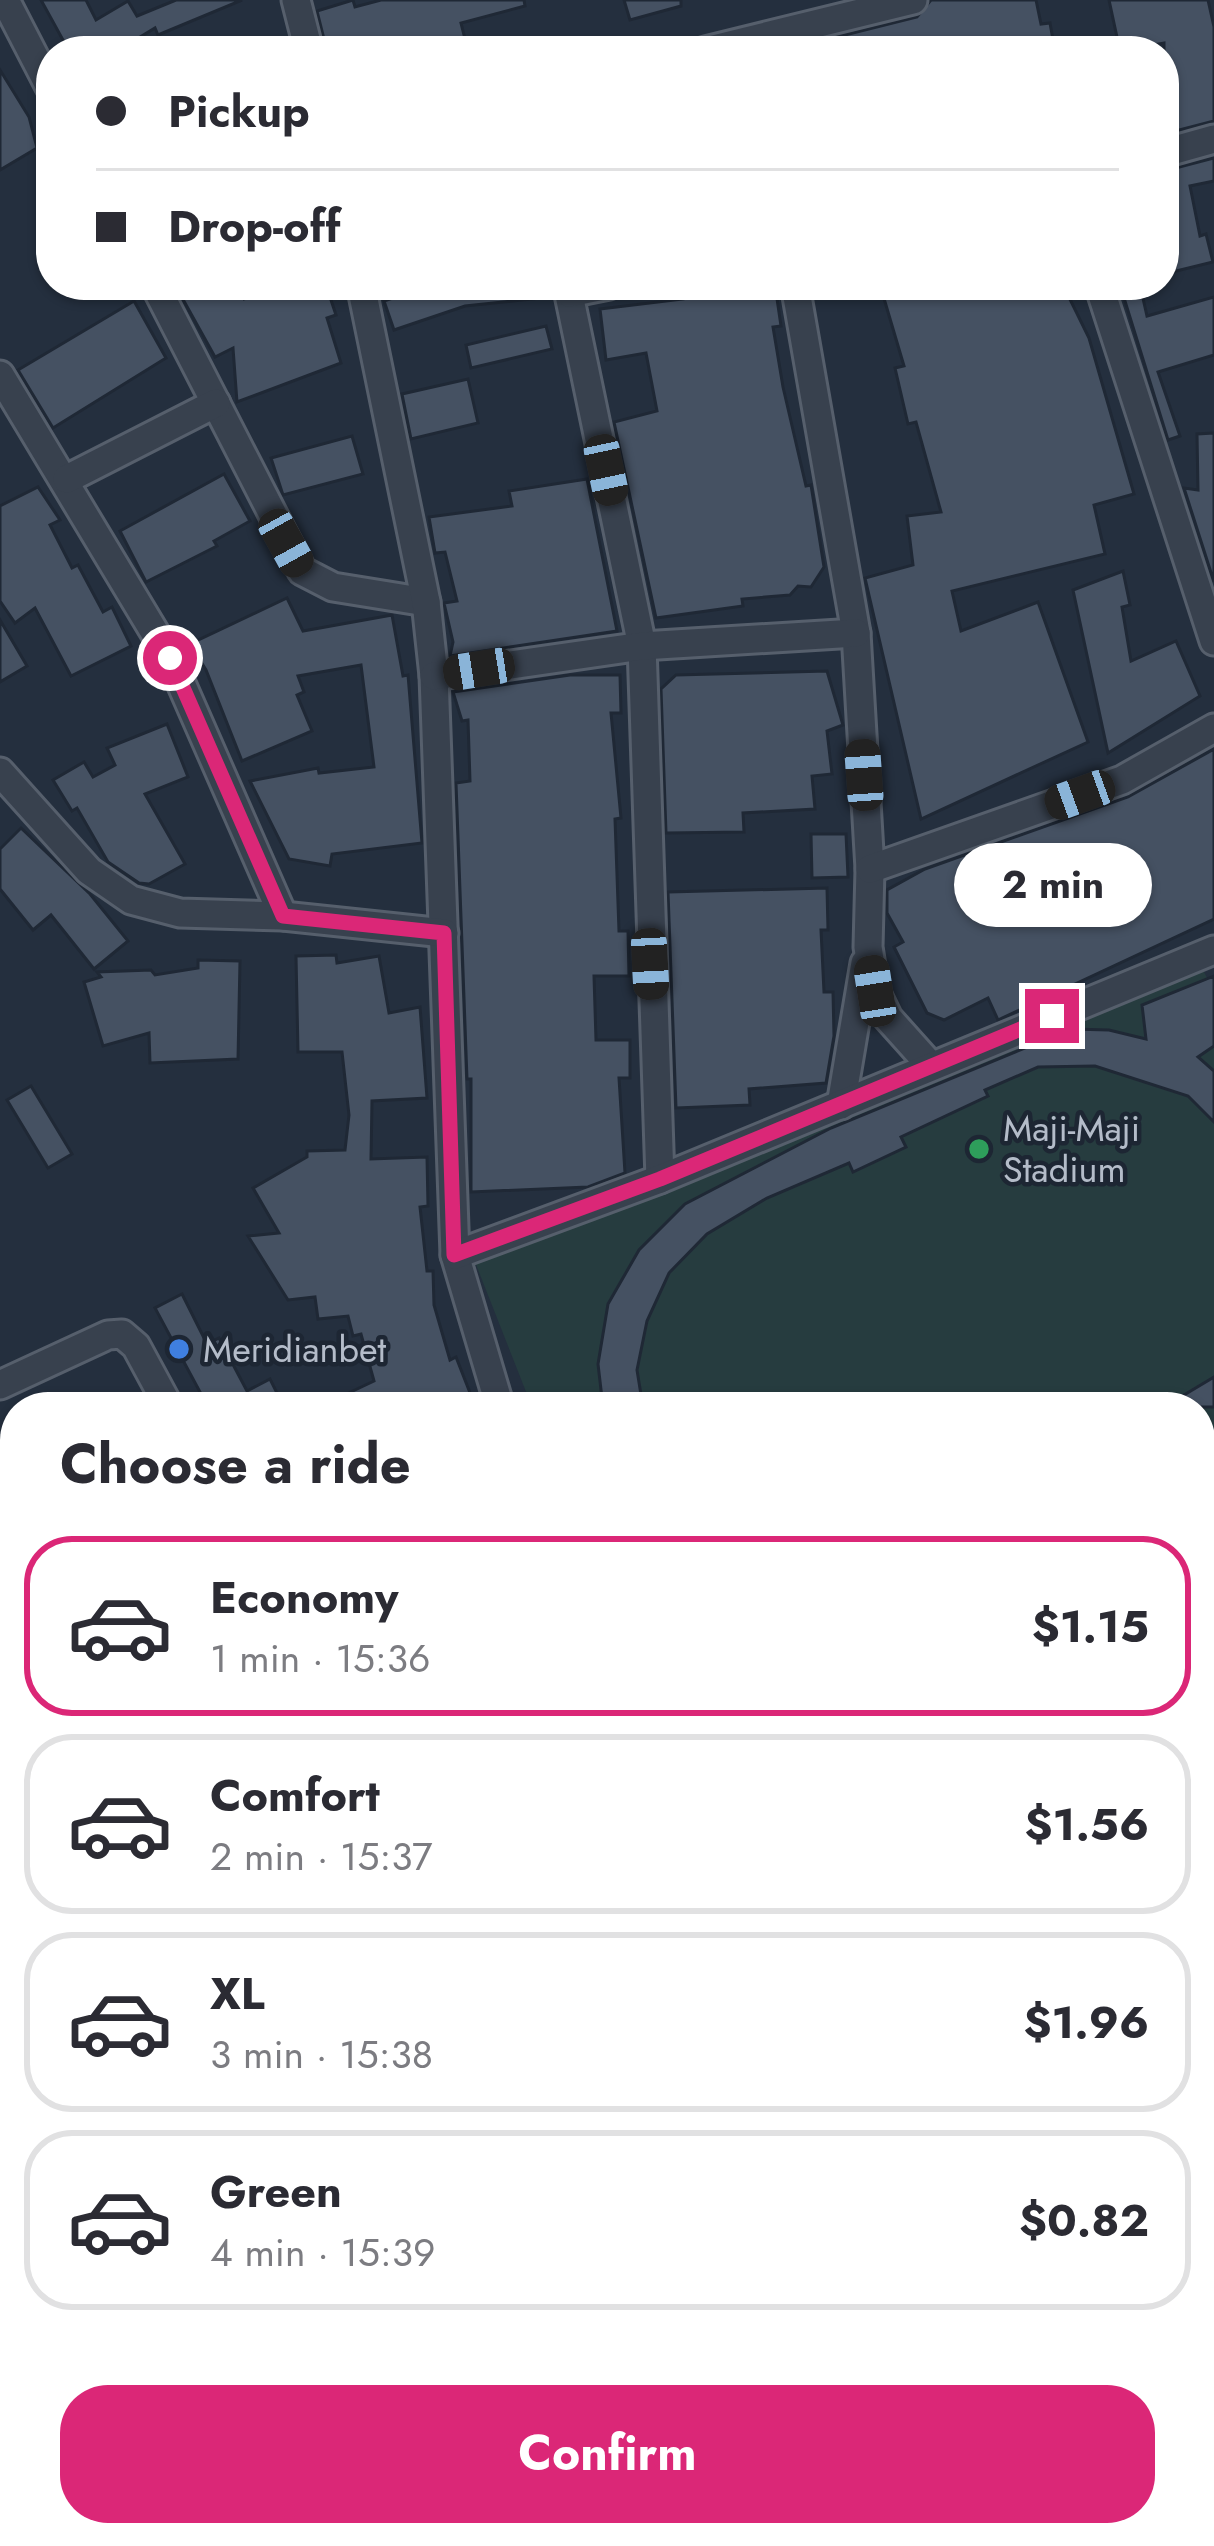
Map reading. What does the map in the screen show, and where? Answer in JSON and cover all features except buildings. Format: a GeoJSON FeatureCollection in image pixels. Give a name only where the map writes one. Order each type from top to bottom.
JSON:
{"type":"FeatureCollection","features":[{"type":"Feature","properties":{"kind":"street"},"geometry":{"type":"LineString","coordinates":[[5,0],[36,60]]}},
{"type":"Feature","properties":{"kind":"street"},"geometry":{"type":"LineString","coordinates":[[296,0],[305,36]]}},
{"type":"Feature","properties":{"kind":"street"},"geometry":{"type":"LineString","coordinates":[[748,36],[816,12],[914,0]]}},
{"type":"Feature","properties":{"kind":"street"},"geometry":{"type":"LineString","coordinates":[[1179,149],[1214,139]]}},
{"type":"Feature","properties":{"kind":"street"},"geometry":{"type":"LineString","coordinates":[[162,300],[302,571],[333,587],[426,602]]}},
{"type":"Feature","properties":{"kind":"street"},"geometry":{"type":"LineString","coordinates":[[364,300],[426,602],[434,676],[454,1255],[495,1392]]}},
{"type":"Feature","properties":{"kind":"street"},"geometry":{"type":"LineString","coordinates":[[570,300],[642,646],[660,1179]]}},
{"type":"Feature","properties":{"kind":"street"},"geometry":{"type":"LineString","coordinates":[[798,300],[856,633],[870,869],[868,947],[841,1105]]}},
{"type":"Feature","properties":{"kind":"street"},"geometry":{"type":"LineString","coordinates":[[1104,300],[1214,640]]}},
{"type":"Feature","properties":{"kind":"street"},"geometry":{"type":"LineString","coordinates":[[0,375],[67,479],[170,658],[283,916]]}},
{"type":"Feature","properties":{"kind":"street"},"geometry":{"type":"LineString","coordinates":[[67,479],[216,403]]}},
{"type":"Feature","properties":{"kind":"street"},"geometry":{"type":"LineString","coordinates":[[434,676],[642,646],[856,633]]}},
{"type":"Feature","properties":{"kind":"street"},"geometry":{"type":"LineString","coordinates":[[870,869],[1122,780],[1214,728]]}},
{"type":"Feature","properties":{"kind":"street"},"geometry":{"type":"LineString","coordinates":[[0,774],[89,871],[131,900],[180,913],[283,916],[444,933]]}},
{"type":"Feature","properties":{"kind":"street"},"geometry":{"type":"LineString","coordinates":[[868,947],[875,991],[888,1018],[931,1066]]}},
{"type":"Feature","properties":{"kind":"street"},"geometry":{"type":"LineString","coordinates":[[454,1255],[660,1179],[1214,950]]}},
{"type":"Feature","properties":{"kind":"street"},"geometry":{"type":"LineString","coordinates":[[0,1385],[108,1335],[122,1334],[136,1346],[161,1392]]}},
{"type":"Feature","properties":{"kind":"green space","name":"Maji-Maji Stadium"},"geometry":{"type":"Polygon","coordinates":[[[1191,949],[1214,990],[1214,1392],[526,1392],[475,1262],[1191,949]]]}},
{"type":"Feature","properties":{"kind":"place","name":"Maji-Maji Stadium"},"geometry":{"type":"Point","coordinates":[979,1149]}},
{"type":"Feature","properties":{"kind":"place","name":"Meridianbet"},"geometry":{"type":"Point","coordinates":[179,1349]}},
{"type":"Feature","properties":{"kind":"route"},"geometry":{"type":"LineString","coordinates":[[170,658],[283,916],[444,933],[454,1255],[660,1179],[1052,1016]]}}]}
